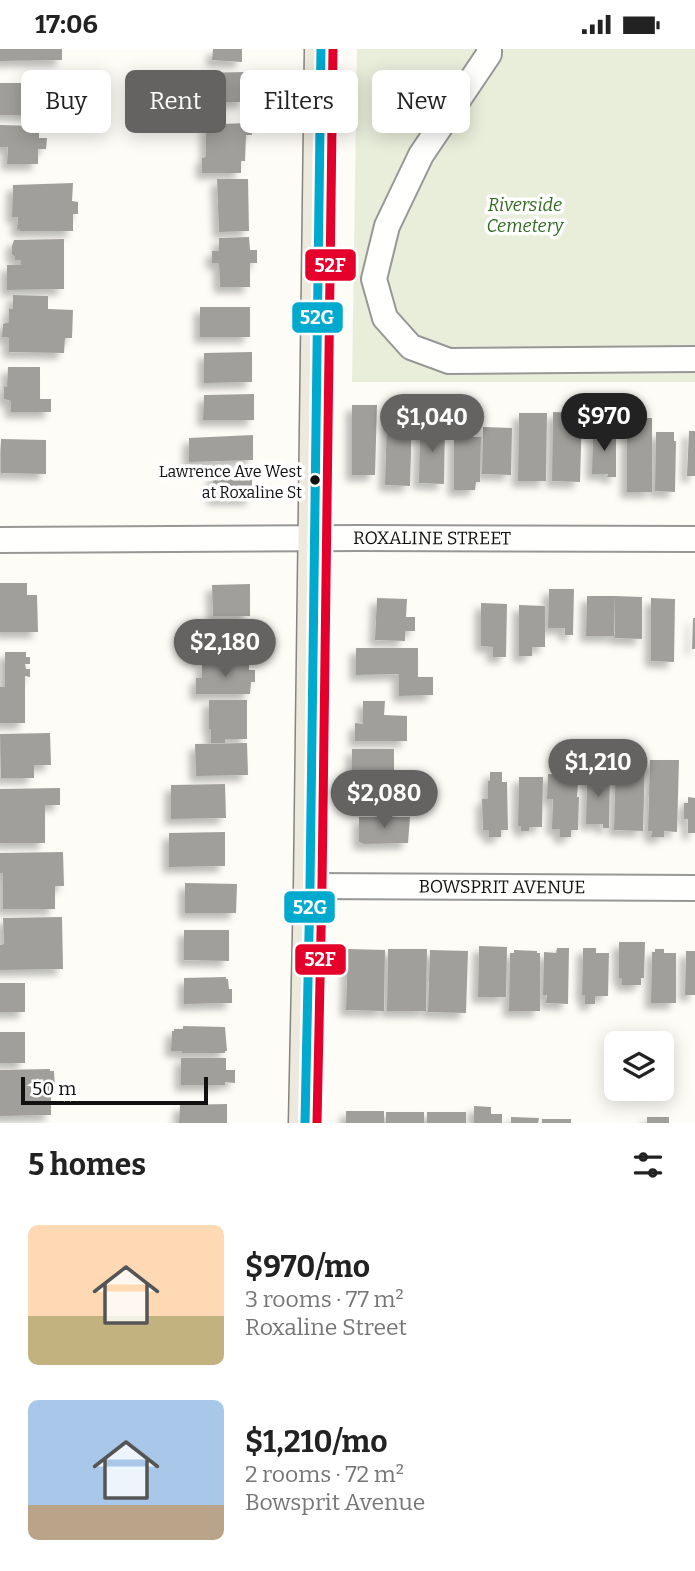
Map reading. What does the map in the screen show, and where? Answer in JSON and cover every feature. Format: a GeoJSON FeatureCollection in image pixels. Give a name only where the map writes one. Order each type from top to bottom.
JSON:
{"type":"FeatureCollection","features":[{"type":"Feature","properties":{"kind":"main road"},"geometry":{"type":"LineString","coordinates":[[305,1123],[321,49]]}},
{"type":"Feature","properties":{"kind":"street"},"geometry":{"type":"LineString","coordinates":[[489,49],[489,54],[421,155],[387,226],[374,279],[385,318],[411,347],[449,361],[695,359]]}},
{"type":"Feature","properties":{"kind":"street","name":"ROXALINE STREET"},"geometry":{"type":"LineString","coordinates":[[0,540],[695,539]]}},
{"type":"Feature","properties":{"kind":"street","name":"BOWSPRIT AVENUE"},"geometry":{"type":"LineString","coordinates":[[310,886],[695,888]]}},
{"type":"Feature","properties":{"kind":"green space","name":"Riverside Cemetery"},"geometry":{"type":"Polygon","coordinates":[[[357,49],[695,49],[695,382],[352,382],[356,133],[358,133],[357,49]]]}},
{"type":"Feature","properties":{"kind":"building"},"geometry":{"type":"Polygon","coordinates":[[[0,49],[62,49],[62,60],[0,61],[0,49]]]}},
{"type":"Feature","properties":{"kind":"building"},"geometry":{"type":"Polygon","coordinates":[[[213,49],[242,49],[242,62],[212,60],[213,49]]]}},
{"type":"Feature","properties":{"kind":"building"},"geometry":{"type":"Polygon","coordinates":[[[226,72],[240,72],[240,102],[226,102],[226,72]]]}},
{"type":"Feature","properties":{"kind":"building"},"geometry":{"type":"Polygon","coordinates":[[[0,83],[21,83],[21,115],[0,115],[0,83]]]}},
{"type":"Feature","properties":{"kind":"building"},"geometry":{"type":"Polygon","coordinates":[[[240,123],[240,133],[252,133],[246,135],[245,161],[241,161],[241,173],[202,173],[202,158],[206,157],[206,133],[226,133],[226,124],[240,123]]]}},
{"type":"Feature","properties":{"kind":"building"},"geometry":{"type":"Polygon","coordinates":[[[0,125],[21,126],[21,133],[39,133],[39,138],[47,138],[46,149],[38,149],[38,164],[7,164],[8,147],[0,147],[0,125]]]}},
{"type":"Feature","properties":{"kind":"building"},"geometry":{"type":"Polygon","coordinates":[[[217,179],[248,179],[249,231],[219,232],[217,179]]]}},
{"type":"Feature","properties":{"kind":"building"},"geometry":{"type":"Polygon","coordinates":[[[73,183],[72,201],[78,202],[78,214],[73,214],[73,231],[17,230],[18,217],[12,217],[13,185],[73,183]]]}},
{"type":"Feature","properties":{"kind":"building"},"geometry":{"type":"Polygon","coordinates":[[[249,237],[250,250],[257,250],[257,263],[250,263],[250,287],[220,287],[219,263],[212,263],[212,251],[219,251],[219,238],[249,237]]]}},
{"type":"Feature","properties":{"kind":"building"},"geometry":{"type":"Polygon","coordinates":[[[64,239],[64,289],[7,290],[7,265],[21,265],[21,260],[15,260],[12,254],[14,240],[64,239]]]}},
{"type":"Feature","properties":{"kind":"building"},"geometry":{"type":"Polygon","coordinates":[[[13,295],[48,296],[48,309],[73,310],[72,338],[65,338],[64,353],[9,352],[9,339],[2,337],[3,324],[9,322],[9,309],[13,309],[13,295]]]}},
{"type":"Feature","properties":{"kind":"building"},"geometry":{"type":"Polygon","coordinates":[[[200,307],[250,307],[250,337],[200,337],[200,307]]]}},
{"type":"Feature","properties":{"kind":"building"},"geometry":{"type":"Polygon","coordinates":[[[252,352],[252,382],[204,383],[204,353],[252,352]]]}},
{"type":"Feature","properties":{"kind":"building"},"geometry":{"type":"Polygon","coordinates":[[[8,367],[40,367],[40,399],[51,399],[51,412],[11,412],[11,401],[4,399],[8,367]]]}},
{"type":"Feature","properties":{"kind":"building"},"geometry":{"type":"Polygon","coordinates":[[[254,394],[254,420],[203,420],[204,395],[254,394]]]}},
{"type":"Feature","properties":{"kind":"building"},"geometry":{"type":"Polygon","coordinates":[[[352,405],[377,405],[375,475],[352,475],[352,405]]]}},
{"type":"Feature","properties":{"kind":"building"},"geometry":{"type":"Polygon","coordinates":[[[553,412],[582,413],[580,482],[552,481],[553,412]]]}},
{"type":"Feature","properties":{"kind":"building"},"geometry":{"type":"Polygon","coordinates":[[[519,413],[547,413],[546,481],[518,481],[519,413]]]}},
{"type":"Feature","properties":{"kind":"building"},"geometry":{"type":"Polygon","coordinates":[[[387,417],[412,418],[410,486],[385,485],[387,417]]]}},
{"type":"Feature","properties":{"kind":"building"},"geometry":{"type":"Polygon","coordinates":[[[637,418],[652,418],[652,492],[627,492],[627,429],[637,429],[637,418]]]}},
{"type":"Feature","properties":{"kind":"building"},"geometry":{"type":"Polygon","coordinates":[[[420,424],[445,424],[444,484],[419,483],[420,424]]]}},
{"type":"Feature","properties":{"kind":"building"},"geometry":{"type":"Polygon","coordinates":[[[483,427],[512,428],[511,475],[482,474],[483,427]]]}},
{"type":"Feature","properties":{"kind":"building"},"geometry":{"type":"Polygon","coordinates":[[[593,430],[616,430],[616,477],[592,474],[593,430]]]}},
{"type":"Feature","properties":{"kind":"building"},"geometry":{"type":"Polygon","coordinates":[[[689,431],[695,431],[695,476],[687,476],[689,431]]]}},
{"type":"Feature","properties":{"kind":"building"},"geometry":{"type":"Polygon","coordinates":[[[656,432],[674,432],[675,492],[655,491],[656,432]]]}},
{"type":"Feature","properties":{"kind":"building"},"geometry":{"type":"Polygon","coordinates":[[[253,435],[253,460],[189,462],[189,438],[253,435]]]}},
{"type":"Feature","properties":{"kind":"building"},"geometry":{"type":"Polygon","coordinates":[[[454,437],[481,437],[480,482],[476,482],[475,490],[454,490],[454,437]]]}},
{"type":"Feature","properties":{"kind":"building"},"geometry":{"type":"Polygon","coordinates":[[[1,439],[46,440],[46,474],[1,473],[1,439]]]}},
{"type":"Feature","properties":{"kind":"building"},"geometry":{"type":"Polygon","coordinates":[[[213,474],[252,474],[252,499],[213,499],[213,474]]]}},
{"type":"Feature","properties":{"kind":"building"},"geometry":{"type":"Polygon","coordinates":[[[0,583],[27,583],[27,595],[37,595],[38,632],[0,632],[0,583]]]}},
{"type":"Feature","properties":{"kind":"building"},"geometry":{"type":"Polygon","coordinates":[[[250,584],[250,616],[213,616],[212,585],[250,584]]]}},
{"type":"Feature","properties":{"kind":"building"},"geometry":{"type":"Polygon","coordinates":[[[549,589],[574,589],[573,635],[565,635],[565,628],[548,628],[549,589]]]}},
{"type":"Feature","properties":{"kind":"building"},"geometry":{"type":"Polygon","coordinates":[[[587,596],[615,596],[614,636],[586,636],[587,596]]]}},
{"type":"Feature","properties":{"kind":"building"},"geometry":{"type":"Polygon","coordinates":[[[615,596],[642,597],[642,639],[615,638],[615,596]]]}},
{"type":"Feature","properties":{"kind":"building"},"geometry":{"type":"Polygon","coordinates":[[[377,598],[407,599],[406,617],[415,617],[415,631],[405,631],[405,641],[375,640],[377,598]]]}},
{"type":"Feature","properties":{"kind":"building"},"geometry":{"type":"Polygon","coordinates":[[[651,598],[675,599],[674,662],[651,661],[651,598]]]}},
{"type":"Feature","properties":{"kind":"building"},"geometry":{"type":"Polygon","coordinates":[[[481,603],[507,604],[506,657],[493,657],[493,647],[481,646],[481,603]]]}},
{"type":"Feature","properties":{"kind":"building"},"geometry":{"type":"Polygon","coordinates":[[[519,605],[545,606],[545,647],[532,647],[532,656],[519,656],[519,605]]]}},
{"type":"Feature","properties":{"kind":"building"},"geometry":{"type":"Polygon","coordinates":[[[695,618],[695,649],[692,649],[695,618]]]}},
{"type":"Feature","properties":{"kind":"building"},"geometry":{"type":"Polygon","coordinates":[[[249,620],[249,651],[212,651],[211,621],[249,620]]]}},
{"type":"Feature","properties":{"kind":"building"},"geometry":{"type":"Polygon","coordinates":[[[356,648],[418,648],[418,677],[433,677],[433,695],[399,696],[399,674],[356,675],[356,648]]]}},
{"type":"Feature","properties":{"kind":"building"},"geometry":{"type":"Polygon","coordinates":[[[5,652],[26,652],[26,657],[30,657],[30,664],[25,664],[26,669],[30,669],[30,677],[25,676],[25,723],[0,723],[0,687],[5,687],[5,652]]]}},
{"type":"Feature","properties":{"kind":"building"},"geometry":{"type":"Polygon","coordinates":[[[249,662],[249,670],[255,670],[255,682],[251,682],[250,694],[196,694],[196,678],[202,678],[202,663],[249,662]]]}},
{"type":"Feature","properties":{"kind":"building"},"geometry":{"type":"Polygon","coordinates":[[[209,700],[247,700],[247,739],[225,739],[225,743],[211,743],[209,700]]]}},
{"type":"Feature","properties":{"kind":"building"},"geometry":{"type":"Polygon","coordinates":[[[363,701],[385,701],[384,715],[407,716],[407,741],[355,741],[355,723],[363,724],[363,701]]]}},
{"type":"Feature","properties":{"kind":"building"},"geometry":{"type":"Polygon","coordinates":[[[50,733],[51,765],[34,765],[34,778],[1,778],[0,734],[50,733]]]}},
{"type":"Feature","properties":{"kind":"building"},"geometry":{"type":"Polygon","coordinates":[[[247,743],[248,775],[196,776],[195,744],[247,743]]]}},
{"type":"Feature","properties":{"kind":"building"},"geometry":{"type":"Polygon","coordinates":[[[352,749],[394,749],[394,775],[352,775],[352,749]]]}},
{"type":"Feature","properties":{"kind":"building"},"geometry":{"type":"Polygon","coordinates":[[[616,759],[645,760],[643,831],[614,830],[616,759]]]}},
{"type":"Feature","properties":{"kind":"building"},"geometry":{"type":"Polygon","coordinates":[[[650,760],[679,760],[677,832],[664,831],[664,837],[651,837],[652,831],[648,831],[650,760]]]}},
{"type":"Feature","properties":{"kind":"building"},"geometry":{"type":"Polygon","coordinates":[[[490,772],[502,772],[502,782],[507,782],[508,830],[501,830],[501,837],[489,837],[489,830],[483,830],[482,799],[488,799],[490,772]]]}},
{"type":"Feature","properties":{"kind":"building"},"geometry":{"type":"Polygon","coordinates":[[[589,772],[610,772],[609,828],[603,828],[603,824],[586,824],[589,772]]]}},
{"type":"Feature","properties":{"kind":"building"},"geometry":{"type":"Polygon","coordinates":[[[548,774],[574,776],[573,782],[578,783],[578,830],[571,830],[571,837],[560,837],[560,829],[552,829],[553,799],[547,799],[548,774]]]}},
{"type":"Feature","properties":{"kind":"building"},"geometry":{"type":"Polygon","coordinates":[[[519,777],[543,777],[542,827],[529,827],[529,831],[521,831],[521,826],[518,826],[519,777]]]}},
{"type":"Feature","properties":{"kind":"building"},"geometry":{"type":"Polygon","coordinates":[[[225,784],[226,818],[171,819],[171,785],[225,784]]]}},
{"type":"Feature","properties":{"kind":"building"},"geometry":{"type":"Polygon","coordinates":[[[362,785],[401,786],[401,808],[362,807],[362,801],[354,801],[354,791],[362,791],[362,785]]]}},
{"type":"Feature","properties":{"kind":"building"},"geometry":{"type":"Polygon","coordinates":[[[60,788],[60,805],[45,805],[45,843],[0,843],[0,789],[60,788]]]}},
{"type":"Feature","properties":{"kind":"building"},"geometry":{"type":"Polygon","coordinates":[[[688,797],[695,798],[695,833],[688,833],[688,819],[684,819],[684,803],[688,803],[688,797]]]}},
{"type":"Feature","properties":{"kind":"building"},"geometry":{"type":"Polygon","coordinates":[[[359,817],[410,817],[408,843],[359,842],[359,817]]]}},
{"type":"Feature","properties":{"kind":"building"},"geometry":{"type":"Polygon","coordinates":[[[225,832],[225,866],[169,867],[169,833],[225,832]]]}},
{"type":"Feature","properties":{"kind":"building"},"geometry":{"type":"Polygon","coordinates":[[[63,852],[64,886],[55,886],[55,909],[3,909],[0,853],[63,852]]]}},
{"type":"Feature","properties":{"kind":"building"},"geometry":{"type":"Polygon","coordinates":[[[185,883],[237,884],[236,913],[185,913],[185,883]]]}},
{"type":"Feature","properties":{"kind":"building"},"geometry":{"type":"Polygon","coordinates":[[[62,917],[63,969],[0,970],[0,945],[4,944],[3,918],[62,917]]]}},
{"type":"Feature","properties":{"kind":"building"},"geometry":{"type":"Polygon","coordinates":[[[184,930],[229,930],[229,961],[184,960],[184,930]]]}},
{"type":"Feature","properties":{"kind":"building"},"geometry":{"type":"Polygon","coordinates":[[[619,942],[645,942],[644,978],[641,978],[641,985],[622,985],[622,978],[619,978],[619,942]]]}},
{"type":"Feature","properties":{"kind":"building"},"geometry":{"type":"Polygon","coordinates":[[[479,946],[507,947],[506,997],[478,997],[479,946]]]}},
{"type":"Feature","properties":{"kind":"building"},"geometry":{"type":"Polygon","coordinates":[[[557,948],[569,948],[568,1004],[546,1003],[547,995],[543,995],[544,952],[556,953],[557,948]]]}},
{"type":"Feature","properties":{"kind":"building"},"geometry":{"type":"Polygon","coordinates":[[[583,948],[596,948],[596,953],[609,953],[608,996],[595,996],[595,1004],[585,1004],[585,995],[582,995],[583,948]]]}},
{"type":"Feature","properties":{"kind":"building"},"geometry":{"type":"Polygon","coordinates":[[[348,949],[385,950],[384,1011],[346,1010],[348,949]]]}},
{"type":"Feature","properties":{"kind":"building"},"geometry":{"type":"Polygon","coordinates":[[[388,949],[427,949],[426,1011],[387,1011],[388,949]]]}},
{"type":"Feature","properties":{"kind":"building"},"geometry":{"type":"Polygon","coordinates":[[[655,949],[664,949],[664,953],[676,953],[676,1003],[651,1003],[652,952],[655,952],[655,949]]]}},
{"type":"Feature","properties":{"kind":"building"},"geometry":{"type":"Polygon","coordinates":[[[430,950],[468,951],[466,1013],[428,1012],[430,950]]]}},
{"type":"Feature","properties":{"kind":"building"},"geometry":{"type":"Polygon","coordinates":[[[514,950],[540,953],[540,1011],[509,1011],[510,953],[514,953],[514,950]]]}},
{"type":"Feature","properties":{"kind":"building"},"geometry":{"type":"Polygon","coordinates":[[[686,951],[695,951],[695,995],[685,995],[686,951]]]}},
{"type":"Feature","properties":{"kind":"building"},"geometry":{"type":"Polygon","coordinates":[[[226,977],[229,989],[232,989],[232,1003],[184,1004],[184,978],[226,977]]]}},
{"type":"Feature","properties":{"kind":"building"},"geometry":{"type":"Polygon","coordinates":[[[0,983],[25,983],[25,1012],[0,1012],[0,983]]]}},
{"type":"Feature","properties":{"kind":"building"},"geometry":{"type":"Polygon","coordinates":[[[183,1026],[225,1027],[227,1051],[171,1051],[172,1031],[183,1029],[183,1026]]]}},
{"type":"Feature","properties":{"kind":"building"},"geometry":{"type":"Polygon","coordinates":[[[0,1032],[25,1032],[25,1063],[0,1063],[0,1032]]]}},
{"type":"Feature","properties":{"kind":"building"},"geometry":{"type":"Polygon","coordinates":[[[181,1058],[226,1058],[226,1070],[235,1070],[235,1083],[181,1085],[181,1058]]]}},
{"type":"Feature","properties":{"kind":"building"},"geometry":{"type":"Polygon","coordinates":[[[0,1070],[54,1071],[55,1089],[51,1089],[51,1115],[0,1116],[0,1070]]]}},
{"type":"Feature","properties":{"kind":"building"},"geometry":{"type":"Polygon","coordinates":[[[227,1104],[227,1123],[179,1123],[180,1105],[227,1104]]]}},
{"type":"Feature","properties":{"kind":"building"},"geometry":{"type":"Polygon","coordinates":[[[474,1106],[491,1107],[491,1114],[502,1114],[502,1123],[474,1123],[474,1106]]]}},
{"type":"Feature","properties":{"kind":"building"},"geometry":{"type":"Polygon","coordinates":[[[346,1111],[384,1111],[384,1123],[346,1123],[346,1111]]]}},
{"type":"Feature","properties":{"kind":"building"},"geometry":{"type":"Polygon","coordinates":[[[386,1112],[424,1112],[424,1123],[386,1123],[386,1112]]]}},
{"type":"Feature","properties":{"kind":"building"},"geometry":{"type":"Polygon","coordinates":[[[427,1112],[466,1112],[466,1123],[427,1123],[427,1112]]]}},
{"type":"Feature","properties":{"kind":"building"},"geometry":{"type":"Polygon","coordinates":[[[511,1117],[539,1118],[538,1123],[511,1123],[511,1117]]]}},
{"type":"Feature","properties":{"kind":"building"},"geometry":{"type":"Polygon","coordinates":[[[647,1117],[669,1117],[669,1123],[647,1123],[647,1117]]]}},
{"type":"Feature","properties":{"kind":"building"},"geometry":{"type":"Polygon","coordinates":[[[542,1119],[571,1119],[571,1123],[542,1123],[542,1119]]]}},
{"type":"Feature","properties":{"kind":"transit line","name":"52G"},"geometry":{"type":"LineString","coordinates":[[305,1123],[321,49]]}},
{"type":"Feature","properties":{"kind":"transit line","name":"52F"},"geometry":{"type":"LineString","coordinates":[[317,1123],[333,49]]}},
{"type":"Feature","properties":{"kind":"place","name":"Lawrence Ave West at Roxaline St"},"geometry":{"type":"Point","coordinates":[315,480]}}]}
